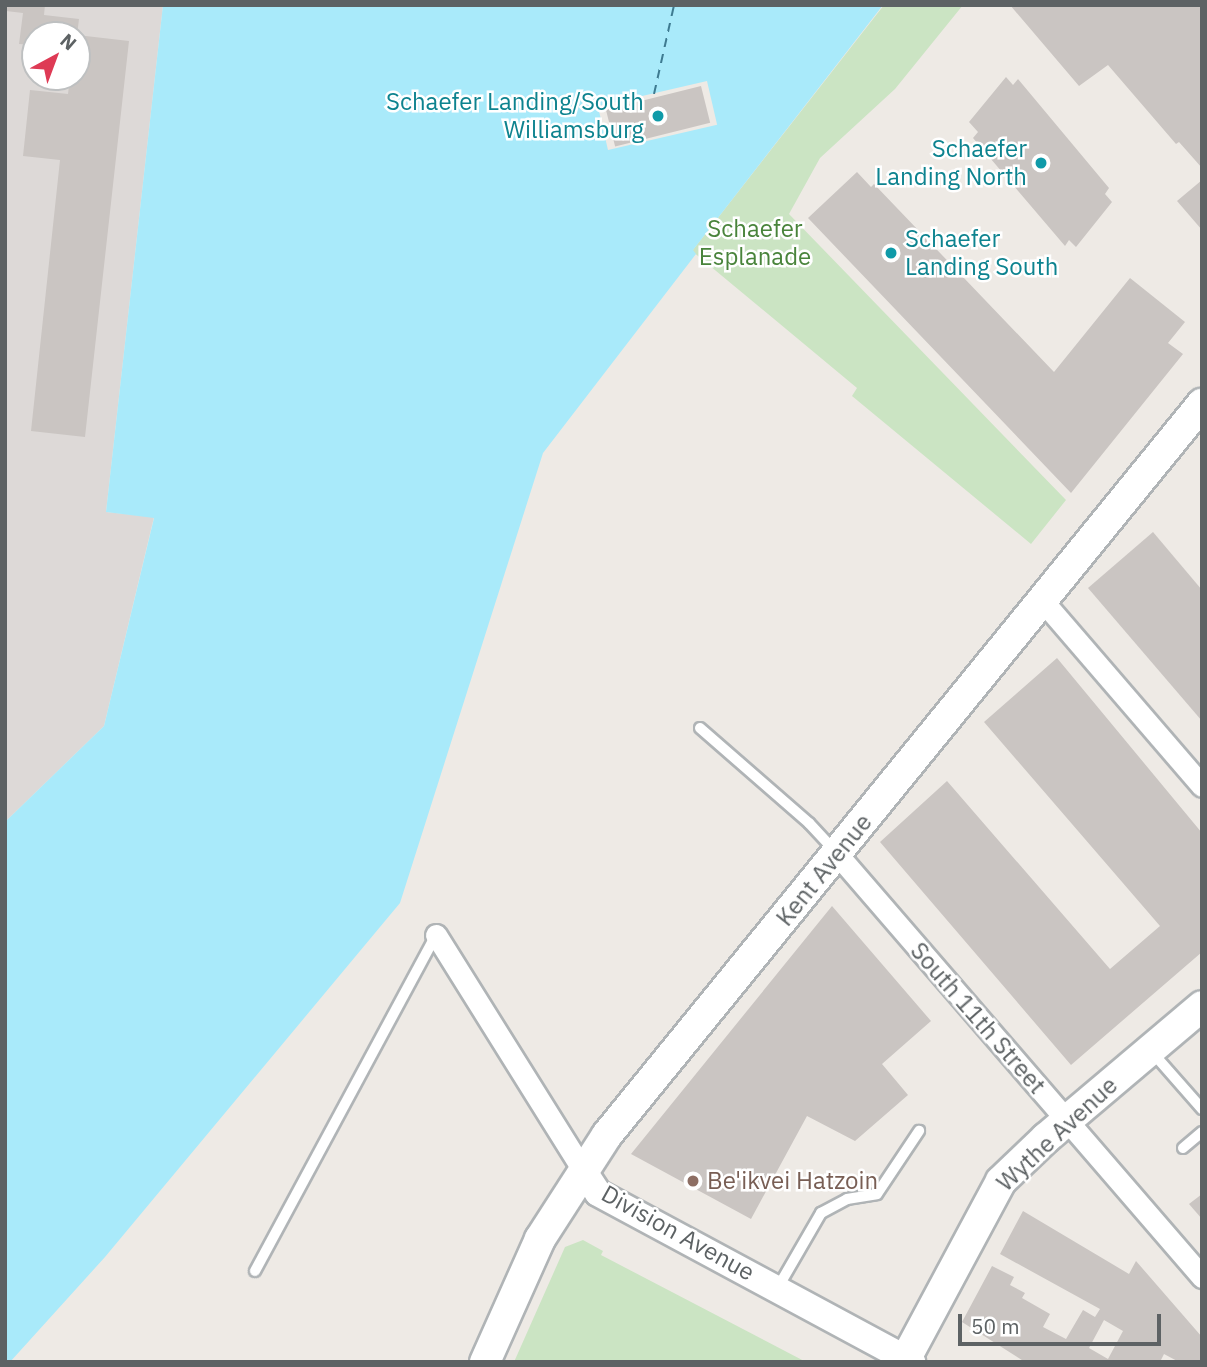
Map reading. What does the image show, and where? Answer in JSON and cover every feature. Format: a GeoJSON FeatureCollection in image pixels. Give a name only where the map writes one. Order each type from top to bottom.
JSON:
{"type":"FeatureCollection","features":[{"type":"Feature","properties":{"kind":"main road","name":"Kent Avenue"},"geometry":{"type":"LineString","coordinates":[[485,1362],[540,1239],[583,1170],[654,1074],[837,854],[1202,404]]}},
{"type":"Feature","properties":{"kind":"main road","name":"Wythe Avenue"},"geometry":{"type":"LineString","coordinates":[[907,1361],[996,1187],[1013,1168],[1066,1121],[1202,1006]]}},
{"type":"Feature","properties":{"kind":"street"},"geometry":{"type":"LineString","coordinates":[[1042,600],[1202,786]]}},
{"type":"Feature","properties":{"kind":"street","name":"South 11th Street"},"geometry":{"type":"LineString","coordinates":[[837,854],[1202,1277]]}},
{"type":"Feature","properties":{"kind":"street","name":"Division Avenue"},"geometry":{"type":"LineString","coordinates":[[436,935],[598,1193],[907,1361]]}},
{"type":"Feature","properties":{"kind":"lane"},"geometry":{"type":"LineString","coordinates":[[700,728],[809,823],[837,854]]}},
{"type":"Feature","properties":{"kind":"lane"},"geometry":{"type":"LineString","coordinates":[[255,1270],[436,935]]}},
{"type":"Feature","properties":{"kind":"lane"},"geometry":{"type":"LineString","coordinates":[[1150,1050],[1202,1109]]}},
{"type":"Feature","properties":{"kind":"lane"},"geometry":{"type":"LineString","coordinates":[[777,1289],[821,1213],[847,1199],[877,1194],[919,1131]]}},
{"type":"Feature","properties":{"kind":"lane"},"geometry":{"type":"LineString","coordinates":[[1183,1148],[1202,1132]]}},
{"type":"Feature","properties":{"kind":"shaded area"},"geometry":{"type":"Polygon","coordinates":[[[5,5],[163,5],[106,512],[154,517],[104,726],[5,822],[5,5]]]}},
{"type":"Feature","properties":{"kind":"green space","name":"Schaefer Esplanade"},"geometry":{"type":"Polygon","coordinates":[[[884,5],[963,5],[895,89],[820,158],[789,214],[1066,500],[1031,544],[852,396],[857,388],[692,251],[884,5]]]}},
{"type":"Feature","properties":{"kind":"green space"},"geometry":{"type":"Polygon","coordinates":[[[583,1240],[603,1251],[601,1255],[806,1362],[514,1362],[565,1247],[583,1240]]]}},
{"type":"Feature","properties":{"kind":"water"},"geometry":{"type":"Polygon","coordinates":[[[163,5],[883,5],[693,250],[696,254],[543,453],[400,903],[105,1257],[10,1362],[5,1362],[5,822],[104,726],[154,518],[106,512],[163,5]]]}},
{"type":"Feature","properties":{"kind":"pier","name":"Schaefer Landing/South Williamsburg"},"geometry":{"type":"Polygon","coordinates":[[[707,81],[717,125],[608,150],[598,106],[707,81]]]}},
{"type":"Feature","properties":{"kind":"building"},"geometry":{"type":"Polygon","coordinates":[[[7,5],[45,5],[44,15],[79,19],[22,21],[23,13],[6,11],[7,5]]]}},
{"type":"Feature","properties":{"kind":"building"},"geometry":{"type":"Polygon","coordinates":[[[1010,5],[1202,5],[1202,168],[1179,142],[1176,144],[1108,65],[1079,86],[1010,5]]]}},
{"type":"Feature","properties":{"kind":"building"},"geometry":{"type":"Polygon","coordinates":[[[91,37],[129,41],[85,437],[31,431],[60,160],[23,156],[30,91],[68,94],[68,91],[91,91],[91,37]]]}},
{"type":"Feature","properties":{"kind":"building","name":"Schaefer Landing North"},"geometry":{"type":"Polygon","coordinates":[[[1006,77],[1013,85],[1018,79],[1109,188],[1105,194],[1112,202],[1076,247],[1069,240],[1065,246],[973,138],[978,132],[969,122],[1006,77]]]}},
{"type":"Feature","properties":{"kind":"building","name":"Schaefer Landing/South Williamsburg"},"geometry":{"type":"Polygon","coordinates":[[[701,86],[710,123],[615,147],[606,110],[701,86]]]}},
{"type":"Feature","properties":{"kind":"building"},"geometry":{"type":"Polygon","coordinates":[[[857,172],[871,187],[874,184],[1054,372],[1130,278],[1185,322],[1168,343],[1183,354],[1071,493],[808,218],[857,172]]]}},
{"type":"Feature","properties":{"kind":"building"},"geometry":{"type":"Polygon","coordinates":[[[1202,180],[1202,230],[1177,201],[1202,180]]]}},
{"type":"Feature","properties":{"kind":"building"},"geometry":{"type":"Polygon","coordinates":[[[1153,532],[1202,590],[1202,721],[1088,588],[1153,532]]]}},
{"type":"Feature","properties":{"kind":"building"},"geometry":{"type":"Polygon","coordinates":[[[1057,658],[1202,833],[1202,952],[1071,1065],[880,842],[947,781],[1110,969],[1160,926],[984,722],[1057,658]]]}},
{"type":"Feature","properties":{"kind":"building"},"geometry":{"type":"Polygon","coordinates":[[[832,906],[931,1021],[882,1064],[908,1095],[855,1141],[807,1116],[751,1219],[631,1154],[832,906]]]}},
{"type":"Feature","properties":{"kind":"building"},"geometry":{"type":"Polygon","coordinates":[[[1202,1194],[1202,1219],[1189,1204],[1202,1194]]]}},
{"type":"Feature","properties":{"kind":"building"},"geometry":{"type":"Polygon","coordinates":[[[1023,1211],[1129,1274],[1136,1261],[1202,1337],[1202,1362],[1179,1362],[1164,1354],[1160,1362],[1025,1362],[962,1322],[992,1266],[1014,1277],[1010,1285],[1025,1293],[1022,1298],[1050,1314],[1043,1327],[1066,1339],[1083,1310],[1095,1317],[1100,1309],[1000,1254],[1023,1211]],[[1104,1320],[1089,1348],[1108,1359],[1123,1331],[1104,1320]]]}},
{"type":"Feature","properties":{"kind":"ferry route"},"geometry":{"type":"LineString","coordinates":[[654,94],[674,5]]}},
{"type":"Feature","properties":{"kind":"place","name":"Schaefer Landing/South Williamsburg"},"geometry":{"type":"Point","coordinates":[658,116]}},
{"type":"Feature","properties":{"kind":"place","name":"Schaefer Landing North"},"geometry":{"type":"Point","coordinates":[1041,163]}},
{"type":"Feature","properties":{"kind":"place","name":"Schaefer Landing South"},"geometry":{"type":"Point","coordinates":[891,253]}},
{"type":"Feature","properties":{"kind":"place","name":"Be'ikvei Hatzoin"},"geometry":{"type":"Point","coordinates":[693,1181]}}]}
